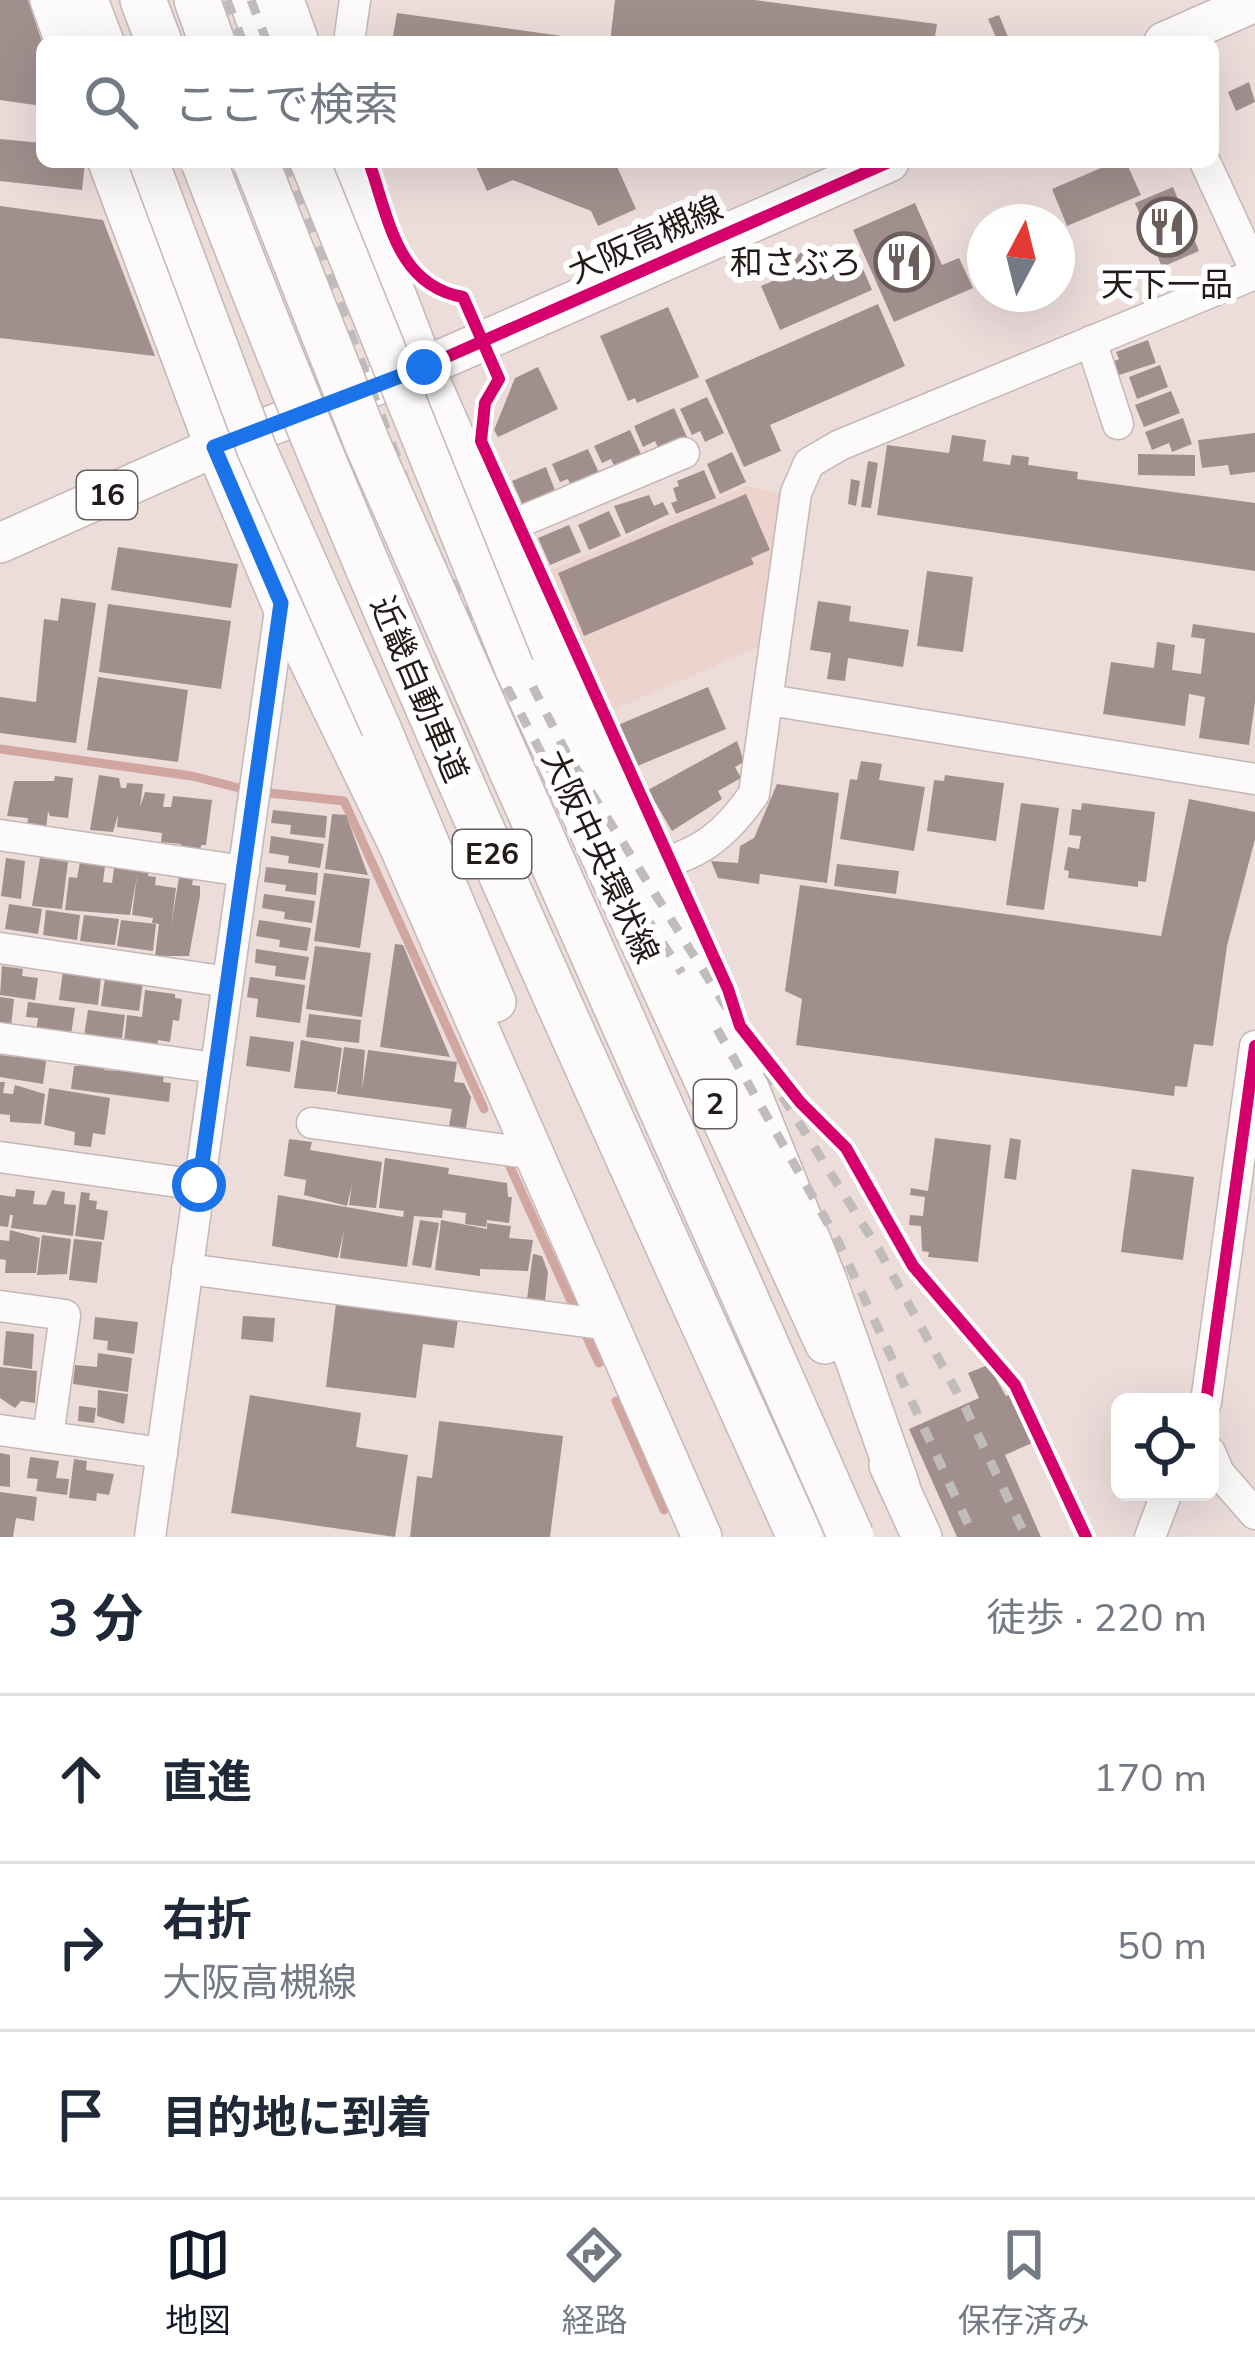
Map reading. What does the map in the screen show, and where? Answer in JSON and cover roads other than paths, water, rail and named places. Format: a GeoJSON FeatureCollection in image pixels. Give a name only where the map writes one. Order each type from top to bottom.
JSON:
{"type":"FeatureCollection","features":[{"type":"Feature","properties":{"kind":"highway"},"geometry":{"type":"LineString","coordinates":[[143,0],[157,36]]}},
{"type":"Feature","properties":{"kind":"highway"},"geometry":{"type":"LineString","coordinates":[[196,0],[210,36]]}},
{"type":"Feature","properties":{"kind":"highway","name":"近畿自動車道"},"geometry":{"type":"LineString","coordinates":[[206,168],[329,480],[800,1537]]}},
{"type":"Feature","properties":{"kind":"highway","name":"近畿自動車道"},"geometry":{"type":"LineString","coordinates":[[258,168],[386,486],[851,1537]]}},
{"type":"Feature","properties":{"kind":"main road"},"geometry":{"type":"LineString","coordinates":[[50,0],[63,36]]}},
{"type":"Feature","properties":{"kind":"main road"},"geometry":{"type":"LineString","coordinates":[[88,0],[102,36]]}},
{"type":"Feature","properties":{"kind":"main road"},"geometry":{"type":"LineString","coordinates":[[249,0],[262,36]]}},
{"type":"Feature","properties":{"kind":"main road"},"geometry":{"type":"LineString","coordinates":[[284,0],[297,36]]}},
{"type":"Feature","properties":{"kind":"main road"},"geometry":{"type":"LineString","coordinates":[[1178,36],[1255,2]]}},
{"type":"Feature","properties":{"kind":"main road"},"geometry":{"type":"LineString","coordinates":[[110,168],[214,447],[281,603],[398,844],[702,1537]]}},
{"type":"Feature","properties":{"kind":"main road"},"geometry":{"type":"LineString","coordinates":[[151,168],[257,450],[381,728],[724,1537]]}},
{"type":"Feature","properties":{"kind":"main road","name":"大阪中央環状線"},"geometry":{"type":"LineString","coordinates":[[312,168],[514,667],[832,1360],[922,1537]]}},
{"type":"Feature","properties":{"kind":"main road"},"geometry":{"type":"LineString","coordinates":[[347,168],[424,367],[496,532],[644,868],[746,1078],[826,1279],[900,1486]]}},
{"type":"Feature","properties":{"kind":"main road","name":"大阪高槻線"},"geometry":{"type":"LineString","coordinates":[[0,543],[214,447],[424,367],[875,168]]}},
{"type":"Feature","properties":{"kind":"street"},"geometry":{"type":"LineString","coordinates":[[350,36],[355,0]]}},
{"type":"Feature","properties":{"kind":"street"},"geometry":{"type":"LineString","coordinates":[[644,868],[709,844],[733,824],[754,794],[796,493],[808,463],[840,445],[1255,272],[1208,168]]}},
{"type":"Feature","properties":{"kind":"street"},"geometry":{"type":"LineString","coordinates":[[1091,341],[1118,424]]}},
{"type":"Feature","properties":{"kind":"street"},"geometry":{"type":"LineString","coordinates":[[496,532],[684,453]]}},
{"type":"Feature","properties":{"kind":"street"},"geometry":{"type":"LineString","coordinates":[[150,1537],[281,603]]}},
{"type":"Feature","properties":{"kind":"street"},"geometry":{"type":"LineString","coordinates":[[769,700],[1255,779]]}},
{"type":"Feature","properties":{"kind":"street"},"geometry":{"type":"LineString","coordinates":[[0,836],[244,871]]}},
{"type":"Feature","properties":{"kind":"street"},"geometry":{"type":"LineString","coordinates":[[0,948],[228,982]]}},
{"type":"Feature","properties":{"kind":"street"},"geometry":{"type":"LineString","coordinates":[[0,1038],[216,1068]]}},
{"type":"Feature","properties":{"kind":"street"},"geometry":{"type":"LineString","coordinates":[[1208,1393],[1245,1188],[1255,1046]]}},
{"type":"Feature","properties":{"kind":"street"},"geometry":{"type":"LineString","coordinates":[[313,1123],[534,1154]]}},
{"type":"Feature","properties":{"kind":"street"},"geometry":{"type":"LineString","coordinates":[[0,1157],[199,1185]]}},
{"type":"Feature","properties":{"kind":"street"},"geometry":{"type":"LineString","coordinates":[[187,1270],[609,1325]]}},
{"type":"Feature","properties":{"kind":"street"},"geometry":{"type":"LineString","coordinates":[[0,1306],[65,1316],[49,1437]]}},
{"type":"Feature","properties":{"kind":"street"},"geometry":{"type":"LineString","coordinates":[[0,1430],[161,1453]]}},
{"type":"Feature","properties":{"kind":"street"},"geometry":{"type":"LineString","coordinates":[[1219,1473],[1255,1514]]}},
{"type":"Feature","properties":{"kind":"street"},"geometry":{"type":"LineString","coordinates":[[1150,1537],[1164,1501]]}},
{"type":"Feature","properties":{"kind":"waterway"},"geometry":{"type":"LineString","coordinates":[[0,749],[192,776],[243,789]]}},
{"type":"Feature","properties":{"kind":"waterway"},"geometry":{"type":"LineString","coordinates":[[269,793],[344,801],[484,1109]]}},
{"type":"Feature","properties":{"kind":"waterway"},"geometry":{"type":"LineString","coordinates":[[507,1160],[575,1310]]}},
{"type":"Feature","properties":{"kind":"waterway"},"geometry":{"type":"LineString","coordinates":[[585,1333],[599,1363]]}},
{"type":"Feature","properties":{"kind":"waterway"},"geometry":{"type":"LineString","coordinates":[[616,1401],[664,1510]]}},
{"type":"Feature","properties":{"kind":"railway"},"geometry":{"type":"LineString","coordinates":[[227,0],[241,36]]}},
{"type":"Feature","properties":{"kind":"railway"},"geometry":{"type":"LineString","coordinates":[[251,0],[265,36]]}},
{"type":"Feature","properties":{"kind":"railway"},"geometry":{"type":"LineString","coordinates":[[289,168],[422,525],[547,764],[682,973]]}},
{"type":"Feature","properties":{"kind":"railway"},"geometry":{"type":"LineString","coordinates":[[314,168],[447,518],[567,754],[879,1250],[965,1407],[1026,1537]]}},
{"type":"Feature","properties":{"kind":"railway"},"geometry":{"type":"LineString","coordinates":[[717,1029],[838,1241],[974,1537]]}},
{"type":"Feature","properties":{"kind":"place","name":"天下一品"},"geometry":{"type":"Point","coordinates":[1167,227]}},
{"type":"Feature","properties":{"kind":"place","name":"和さぶろ"},"geometry":{"type":"Point","coordinates":[904,262]}}]}
